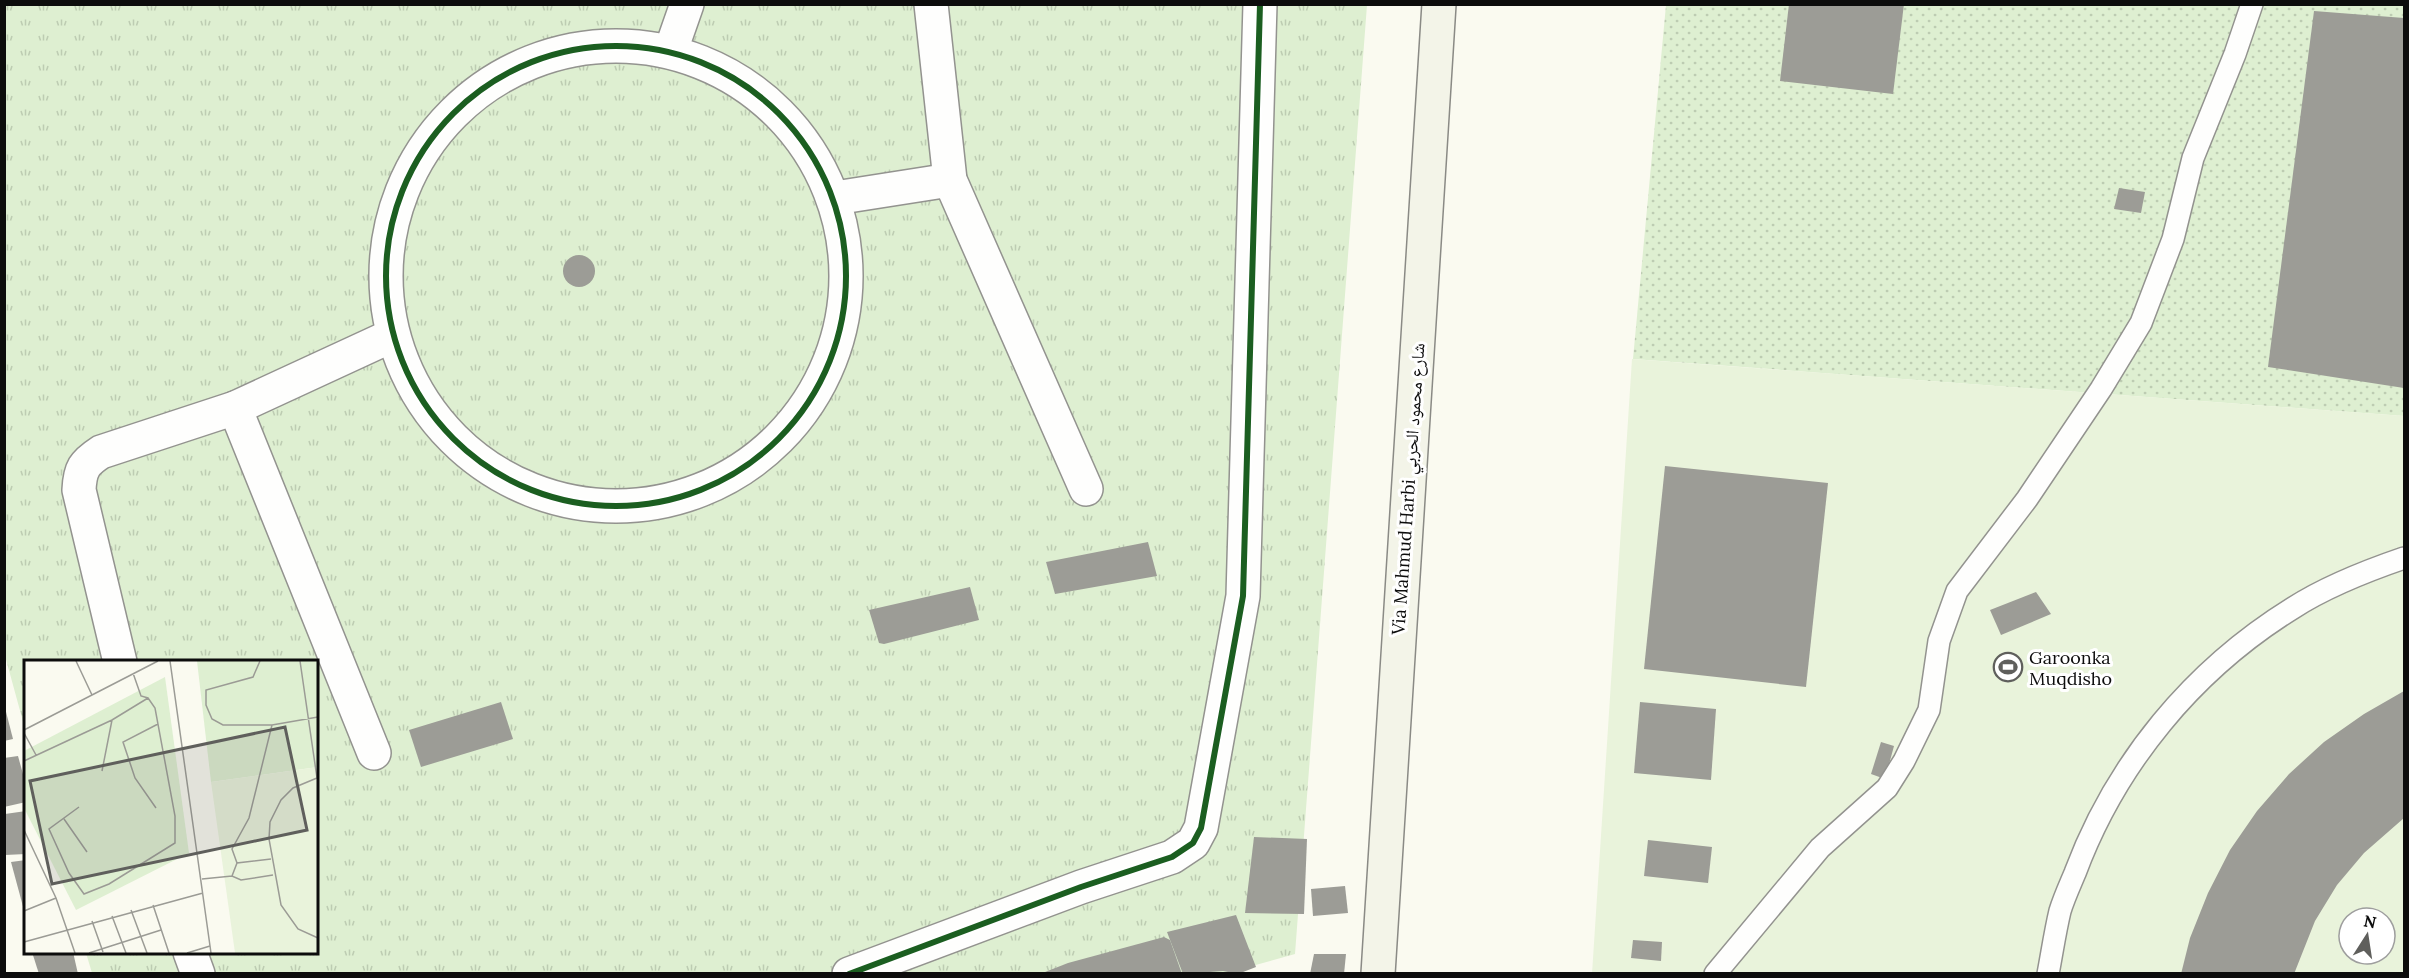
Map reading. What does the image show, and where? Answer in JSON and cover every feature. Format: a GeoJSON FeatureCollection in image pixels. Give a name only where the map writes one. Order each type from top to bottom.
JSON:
{"type":"FeatureCollection","features":[{"type":"Feature","properties":{"kind":"street"},"geometry":{"type":"LineString","coordinates":[[671,50],[687,4]]}},
{"type":"Feature","properties":{"kind":"street"},"geometry":{"type":"LineString","coordinates":[[931,4],[950,180],[1086,489]]}},
{"type":"Feature","properties":{"kind":"street"},"geometry":{"type":"LineString","coordinates":[[849,974],[1081,887],[1172,857],[1193,843],[1201,828],[1243,596],[1260,4]]}},
{"type":"Feature","properties":{"kind":"street","name":"Via Mahmud Harbi شارع محمود الحربي"},"geometry":{"type":"LineString","coordinates":[[1378,974],[1439,4]]}},
{"type":"Feature","properties":{"kind":"street"},"geometry":{"type":"LineString","coordinates":[[591,45],[671,50],[741,81],[798,131],[835,198],[848,258],[844,320],[824,379],[789,430],[742,470],[686,496],[624,507],[563,500],[504,478],[454,441],[415,393],[391,336],[383,256],[403,179],[448,113],[514,66],[591,45]]}},
{"type":"Feature","properties":{"kind":"street"},"geometry":{"type":"LineString","coordinates":[[835,198],[950,180]]}},
{"type":"Feature","properties":{"kind":"street"},"geometry":{"type":"LineString","coordinates":[[120,660],[79,490],[80,474],[88,460],[100,452],[235,408],[391,336]]}},
{"type":"Feature","properties":{"kind":"street"},"geometry":{"type":"LineString","coordinates":[[235,408],[374,753]]}},
{"type":"Feature","properties":{"kind":"street"},"geometry":{"type":"LineString","coordinates":[[191,954],[198,974]]}},
{"type":"Feature","properties":{"kind":"lane"},"geometry":{"type":"LineString","coordinates":[[1715,974],[1820,848],[1887,788],[1904,761],[1929,710],[1939,641],[1957,591],[2028,499],[2141,323],[2173,239],[2193,159],[2235,54],[2252,4]]}},
{"type":"Feature","properties":{"kind":"lane"},"geometry":{"type":"LineString","coordinates":[[2048,974],[2061,910],[2088,837],[2126,769],[2173,707],[2230,653],[2293,608],[2363,572],[2404,558]]}},
{"type":"Feature","properties":{"kind":"green space"},"geometry":{"type":"Polygon","coordinates":[[[4,5],[1367,5],[1295,954],[1223,974],[92,973],[86,954],[318,954],[318,660],[24,660],[24,725],[4,652],[4,5]]]}},
{"type":"Feature","properties":{"kind":"green space"},"geometry":{"type":"Polygon","coordinates":[[[1666,5],[2404,5],[2404,416],[1633,359],[1666,5]]]}},
{"type":"Feature","properties":{"kind":"green space","name":"Garoonka Muqdisho"},"geometry":{"type":"Polygon","coordinates":[[[1632,359],[2404,416],[2404,973],[1592,974],[1632,359]]]}},
{"type":"Feature","properties":{"kind":"building"},"geometry":{"type":"Polygon","coordinates":[[[1789,4],[1904,4],[1893,94],[1780,81],[1789,4]]]}},
{"type":"Feature","properties":{"kind":"building"},"geometry":{"type":"Polygon","coordinates":[[[2314,11],[2404,18],[2404,388],[2268,367],[2314,11]]]}},
{"type":"Feature","properties":{"kind":"building"},"geometry":{"type":"Polygon","coordinates":[[[2119,188],[2145,192],[2141,213],[2114,209],[2119,188]]]}},
{"type":"Feature","properties":{"kind":"building"},"geometry":{"type":"Polygon","coordinates":[[[579,255],[591,259],[595,271],[591,283],[579,287],[567,283],[563,271],[567,259],[579,255]]]}},
{"type":"Feature","properties":{"kind":"building"},"geometry":{"type":"Polygon","coordinates":[[[1665,466],[1828,483],[1806,687],[1644,669],[1665,466]]]}},
{"type":"Feature","properties":{"kind":"building"},"geometry":{"type":"Polygon","coordinates":[[[1148,542],[1157,576],[1055,594],[1046,562],[1148,542]]]}},
{"type":"Feature","properties":{"kind":"building"},"geometry":{"type":"Polygon","coordinates":[[[970,587],[979,620],[884,644],[879,643],[869,610],[970,587]]]}},
{"type":"Feature","properties":{"kind":"building"},"geometry":{"type":"Polygon","coordinates":[[[2036,592],[2051,614],[2001,635],[1990,610],[2036,592]]]}},
{"type":"Feature","properties":{"kind":"building"},"geometry":{"type":"Polygon","coordinates":[[[2404,691],[2404,818],[2364,853],[2337,885],[2315,921],[2294,974],[2181,974],[2190,938],[2208,893],[2230,850],[2257,811],[2289,774],[2324,742],[2364,714],[2404,691]]]}},
{"type":"Feature","properties":{"kind":"building"},"geometry":{"type":"Polygon","coordinates":[[[501,702],[513,739],[421,767],[409,730],[501,702]]]}},
{"type":"Feature","properties":{"kind":"building"},"geometry":{"type":"Polygon","coordinates":[[[1640,702],[1716,709],[1711,780],[1634,773],[1640,702]]]}},
{"type":"Feature","properties":{"kind":"building"},"geometry":{"type":"Polygon","coordinates":[[[4,704],[13,739],[4,741],[4,704]]]}},
{"type":"Feature","properties":{"kind":"building"},"geometry":{"type":"Polygon","coordinates":[[[1881,742],[1894,746],[1885,779],[1871,774],[1881,742]]]}},
{"type":"Feature","properties":{"kind":"building"},"geometry":{"type":"Polygon","coordinates":[[[18,756],[24,778],[24,802],[4,807],[4,758],[18,756]]]}},
{"type":"Feature","properties":{"kind":"building"},"geometry":{"type":"Polygon","coordinates":[[[24,811],[24,854],[5,855],[5,814],[24,811]]]}},
{"type":"Feature","properties":{"kind":"building"},"geometry":{"type":"Polygon","coordinates":[[[1254,837],[1307,839],[1304,914],[1245,913],[1254,837]]]}},
{"type":"Feature","properties":{"kind":"building"},"geometry":{"type":"Polygon","coordinates":[[[1648,840],[1712,847],[1708,883],[1644,876],[1648,840]]]}},
{"type":"Feature","properties":{"kind":"building"},"geometry":{"type":"Polygon","coordinates":[[[24,860],[24,910],[11,862],[24,860]]]}},
{"type":"Feature","properties":{"kind":"building"},"geometry":{"type":"Polygon","coordinates":[[[1345,886],[1348,913],[1313,916],[1311,889],[1345,886]]]}},
{"type":"Feature","properties":{"kind":"building"},"geometry":{"type":"Polygon","coordinates":[[[1236,915],[1256,967],[1238,974],[1223,971],[1183,974],[1167,932],[1236,915]]]}},
{"type":"Feature","properties":{"kind":"building"},"geometry":{"type":"Polygon","coordinates":[[[1164,937],[1170,940],[1182,974],[1040,974],[1068,963],[1164,937]]]}},
{"type":"Feature","properties":{"kind":"building"},"geometry":{"type":"Polygon","coordinates":[[[1633,940],[1662,942],[1661,961],[1631,958],[1633,940]]]}},
{"type":"Feature","properties":{"kind":"building"},"geometry":{"type":"Polygon","coordinates":[[[33,954],[73,954],[78,974],[39,974],[33,954]]]}},
{"type":"Feature","properties":{"kind":"building"},"geometry":{"type":"Polygon","coordinates":[[[1314,954],[1346,954],[1344,974],[1310,974],[1314,954]]]}},
{"type":"Feature","properties":{"kind":"cycle path"},"geometry":{"type":"LineString","coordinates":[[849,974],[1081,887],[1172,857],[1193,843],[1201,828],[1243,596],[1260,4]]}},
{"type":"Feature","properties":{"kind":"cycle path"},"geometry":{"type":"LineString","coordinates":[[616,46],[661,50],[704,63],[744,84],[779,113],[808,148],[829,188],[842,231],[846,276],[842,321],[829,364],[808,404],[779,439],[744,468],[704,489],[661,502],[616,506],[571,502],[528,489],[488,468],[453,439],[424,404],[403,364],[390,321],[386,276],[390,231],[403,188],[424,148],[453,113],[488,84],[528,63],[571,50],[616,46]]}},
{"type":"Feature","properties":{"kind":"place","name":"Garoonka Muqdisho"},"geometry":{"type":"Point","coordinates":[2008,667]}}]}
